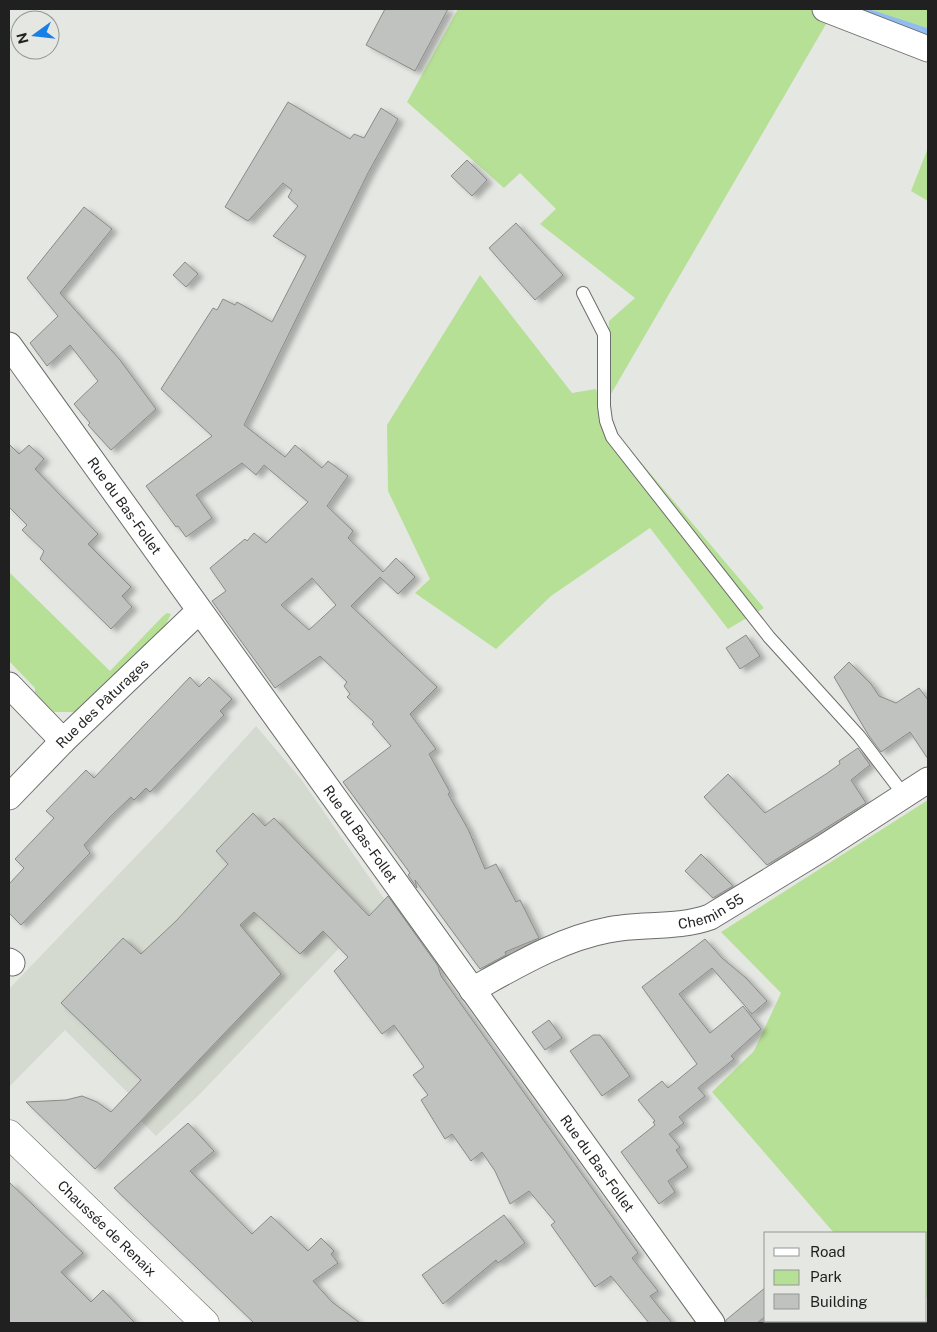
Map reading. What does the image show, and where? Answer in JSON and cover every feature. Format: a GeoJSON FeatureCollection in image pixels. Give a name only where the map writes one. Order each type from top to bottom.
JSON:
{"type":"FeatureCollection","features":[{"type":"Feature","properties":{"kind":"main road","name":"Chaussée de Renaix"},"geometry":{"type":"LineString","coordinates":[[9,1134],[205,1323]]}},
{"type":"Feature","properties":{"kind":"street"},"geometry":{"type":"LineString","coordinates":[[825,9],[928,49]]}},
{"type":"Feature","properties":{"kind":"street","name":"Rue du Bas-Follet"},"geometry":{"type":"LineString","coordinates":[[9,345],[712,1323]]}},
{"type":"Feature","properties":{"kind":"street","name":"Rue des Pâturages"},"geometry":{"type":"LineString","coordinates":[[9,797],[63,741],[199,611]]}},
{"type":"Feature","properties":{"kind":"street"},"geometry":{"type":"LineString","coordinates":[[9,685],[63,741]]}},
{"type":"Feature","properties":{"kind":"street","name":"Chemin 55"},"geometry":{"type":"LineString","coordinates":[[472,990],[526,961],[589,934],[610,929],[695,922],[710,917],[815,854],[928,780]]}},
{"type":"Feature","properties":{"kind":"lane"},"geometry":{"type":"LineString","coordinates":[[583,293],[604,334],[604,406],[606,421],[612,437],[770,637],[859,736],[904,795]]}},
{"type":"Feature","properties":{"kind":"shaded area"},"geometry":{"type":"Polygon","coordinates":[[[256,726],[301,779],[385,900],[201,1093],[156,1136],[121,1101],[128,1093],[65,1030],[9,1087],[9,989],[185,805],[256,726]]]}},
{"type":"Feature","properties":{"kind":"green space"},"geometry":{"type":"Polygon","coordinates":[[[458,9],[826,9],[833,12],[604,406],[609,321],[635,298],[540,224],[556,209],[520,173],[504,188],[407,102],[458,9]]]}},
{"type":"Feature","properties":{"kind":"green space"},"geometry":{"type":"Polygon","coordinates":[[[870,9],[928,9],[928,35],[870,9]]]}},
{"type":"Feature","properties":{"kind":"green space"},"geometry":{"type":"Polygon","coordinates":[[[928,148],[928,201],[911,191],[928,148]]]}},
{"type":"Feature","properties":{"kind":"green space"},"geometry":{"type":"Polygon","coordinates":[[[480,275],[572,393],[596,389],[606,421],[764,608],[728,629],[650,528],[551,596],[496,649],[415,593],[430,579],[388,491],[387,425],[480,275]]]}},
{"type":"Feature","properties":{"kind":"green space"},"geometry":{"type":"Polygon","coordinates":[[[9,572],[110,671],[163,616],[167,613],[171,614],[164,628],[76,712],[54,712],[35,700],[35,688],[9,661],[9,572]]]}},
{"type":"Feature","properties":{"kind":"green space"},"geometry":{"type":"Polygon","coordinates":[[[928,800],[928,1297],[927,1232],[833,1232],[712,1092],[754,1051],[781,993],[721,932],[928,800]]]}},
{"type":"Feature","properties":{"kind":"building"},"geometry":{"type":"Polygon","coordinates":[[[385,9],[448,9],[415,71],[366,45],[385,9]]]}},
{"type":"Feature","properties":{"kind":"building"},"geometry":{"type":"Polygon","coordinates":[[[288,102],[350,139],[354,134],[364,138],[381,108],[398,119],[368,173],[244,425],[285,457],[295,445],[322,468],[328,461],[348,476],[327,506],[353,531],[348,538],[383,572],[396,558],[415,577],[398,594],[380,577],[351,606],[437,687],[410,714],[436,749],[429,754],[450,792],[448,794],[468,829],[485,869],[496,864],[516,902],[520,900],[539,938],[505,952],[506,955],[480,969],[415,880],[417,888],[408,875],[410,873],[343,782],[391,746],[372,724],[374,722],[347,697],[350,694],[344,686],[347,682],[320,656],[275,688],[212,601],[226,591],[210,568],[245,539],[247,541],[254,533],[266,543],[308,502],[264,465],[256,475],[242,463],[196,495],[212,518],[186,537],[178,526],[176,527],[146,486],[212,436],[161,389],[213,308],[217,310],[223,299],[235,305],[237,302],[272,322],[306,256],[273,236],[298,206],[288,197],[292,190],[283,183],[248,221],[225,207],[288,102]],[[312,578],[281,605],[309,630],[336,605],[312,578]]]}},
{"type":"Feature","properties":{"kind":"building"},"geometry":{"type":"Polygon","coordinates":[[[467,160],[487,180],[472,196],[451,176],[467,160]]]}},
{"type":"Feature","properties":{"kind":"building"},"geometry":{"type":"Polygon","coordinates":[[[84,207],[112,229],[60,293],[120,360],[156,409],[111,450],[88,425],[90,423],[74,404],[98,381],[70,345],[47,366],[30,343],[58,316],[27,278],[84,207]]]}},
{"type":"Feature","properties":{"kind":"building"},"geometry":{"type":"Polygon","coordinates":[[[516,223],[563,275],[535,300],[489,248],[516,223]]]}},
{"type":"Feature","properties":{"kind":"building"},"geometry":{"type":"Polygon","coordinates":[[[185,262],[198,274],[186,287],[173,275],[185,262]]]}},
{"type":"Feature","properties":{"kind":"building"},"geometry":{"type":"Polygon","coordinates":[[[9,444],[19,454],[29,445],[44,459],[35,469],[98,534],[88,544],[131,587],[122,596],[132,607],[111,629],[40,559],[44,551],[22,530],[27,525],[9,507],[9,444]]]}},
{"type":"Feature","properties":{"kind":"building"},"geometry":{"type":"Polygon","coordinates":[[[746,635],[760,656],[740,669],[726,648],[746,635]]]}},
{"type":"Feature","properties":{"kind":"building"},"geometry":{"type":"Polygon","coordinates":[[[849,662],[871,684],[879,696],[896,703],[919,688],[928,700],[928,759],[910,732],[881,752],[869,736],[834,677],[849,662]]]}},
{"type":"Feature","properties":{"kind":"building"},"geometry":{"type":"Polygon","coordinates":[[[190,677],[199,687],[209,677],[232,699],[220,711],[224,715],[150,792],[146,788],[134,800],[131,797],[110,817],[84,845],[90,853],[21,925],[9,913],[9,884],[24,868],[15,859],[54,818],[46,811],[86,770],[94,778],[190,677]]]}},
{"type":"Feature","properties":{"kind":"building"},"geometry":{"type":"Polygon","coordinates":[[[858,748],[870,765],[851,780],[866,803],[767,865],[704,797],[728,774],[765,813],[826,774],[840,764],[839,761],[858,748]]]}},
{"type":"Feature","properties":{"kind":"building"},"geometry":{"type":"Polygon","coordinates":[[[253,813],[265,826],[274,818],[369,916],[388,896],[438,966],[441,976],[638,1253],[632,1258],[658,1291],[650,1296],[672,1323],[649,1323],[611,1276],[595,1287],[551,1225],[555,1222],[529,1191],[510,1204],[495,1171],[482,1152],[471,1161],[452,1134],[445,1139],[421,1100],[428,1095],[413,1075],[424,1067],[394,1025],[382,1034],[334,971],[348,957],[323,931],[300,954],[254,912],[240,925],[281,974],[95,1169],[26,1102],[66,1100],[82,1096],[97,1102],[111,1112],[141,1080],[61,1003],[123,938],[141,954],[177,920],[228,864],[216,851],[253,813]]]}},
{"type":"Feature","properties":{"kind":"building"},"geometry":{"type":"Polygon","coordinates":[[[701,854],[733,886],[713,898],[685,871],[701,854]]]}},
{"type":"Feature","properties":{"kind":"building"},"geometry":{"type":"Polygon","coordinates":[[[705,939],[767,1001],[752,1014],[712,968],[679,994],[710,1033],[743,1006],[761,1029],[731,1056],[734,1059],[698,1088],[705,1096],[679,1117],[684,1123],[669,1134],[680,1147],[676,1150],[688,1167],[668,1181],[675,1192],[659,1204],[621,1152],[655,1125],[653,1122],[655,1121],[638,1100],[662,1081],[668,1088],[697,1064],[642,987],[705,939]]]}},
{"type":"Feature","properties":{"kind":"building"},"geometry":{"type":"Polygon","coordinates":[[[549,1020],[562,1038],[545,1050],[532,1032],[549,1020]]]}},
{"type":"Feature","properties":{"kind":"building"},"geometry":{"type":"Polygon","coordinates":[[[593,1035],[600,1035],[630,1076],[602,1096],[570,1051],[593,1035]]]}},
{"type":"Feature","properties":{"kind":"building"},"geometry":{"type":"Polygon","coordinates":[[[188,1123],[214,1151],[190,1171],[252,1234],[271,1216],[308,1251],[321,1238],[334,1251],[331,1254],[338,1263],[313,1281],[332,1302],[360,1323],[254,1323],[114,1188],[188,1123]]]}},
{"type":"Feature","properties":{"kind":"building"},"geometry":{"type":"Polygon","coordinates":[[[9,1182],[83,1253],[61,1272],[91,1302],[103,1290],[135,1323],[9,1323],[9,1182]]]}},
{"type":"Feature","properties":{"kind":"building"},"geometry":{"type":"Polygon","coordinates":[[[504,1215],[525,1243],[498,1263],[496,1260],[443,1304],[422,1275],[504,1215]]]}},
{"type":"Feature","properties":{"kind":"building"},"geometry":{"type":"Polygon","coordinates":[[[764,1289],[764,1318],[757,1323],[726,1323],[726,1320],[764,1289]]]}},
{"type":"Feature","properties":{"kind":"waterway"},"geometry":{"type":"LineString","coordinates":[[858,9],[928,32]]}}]}
